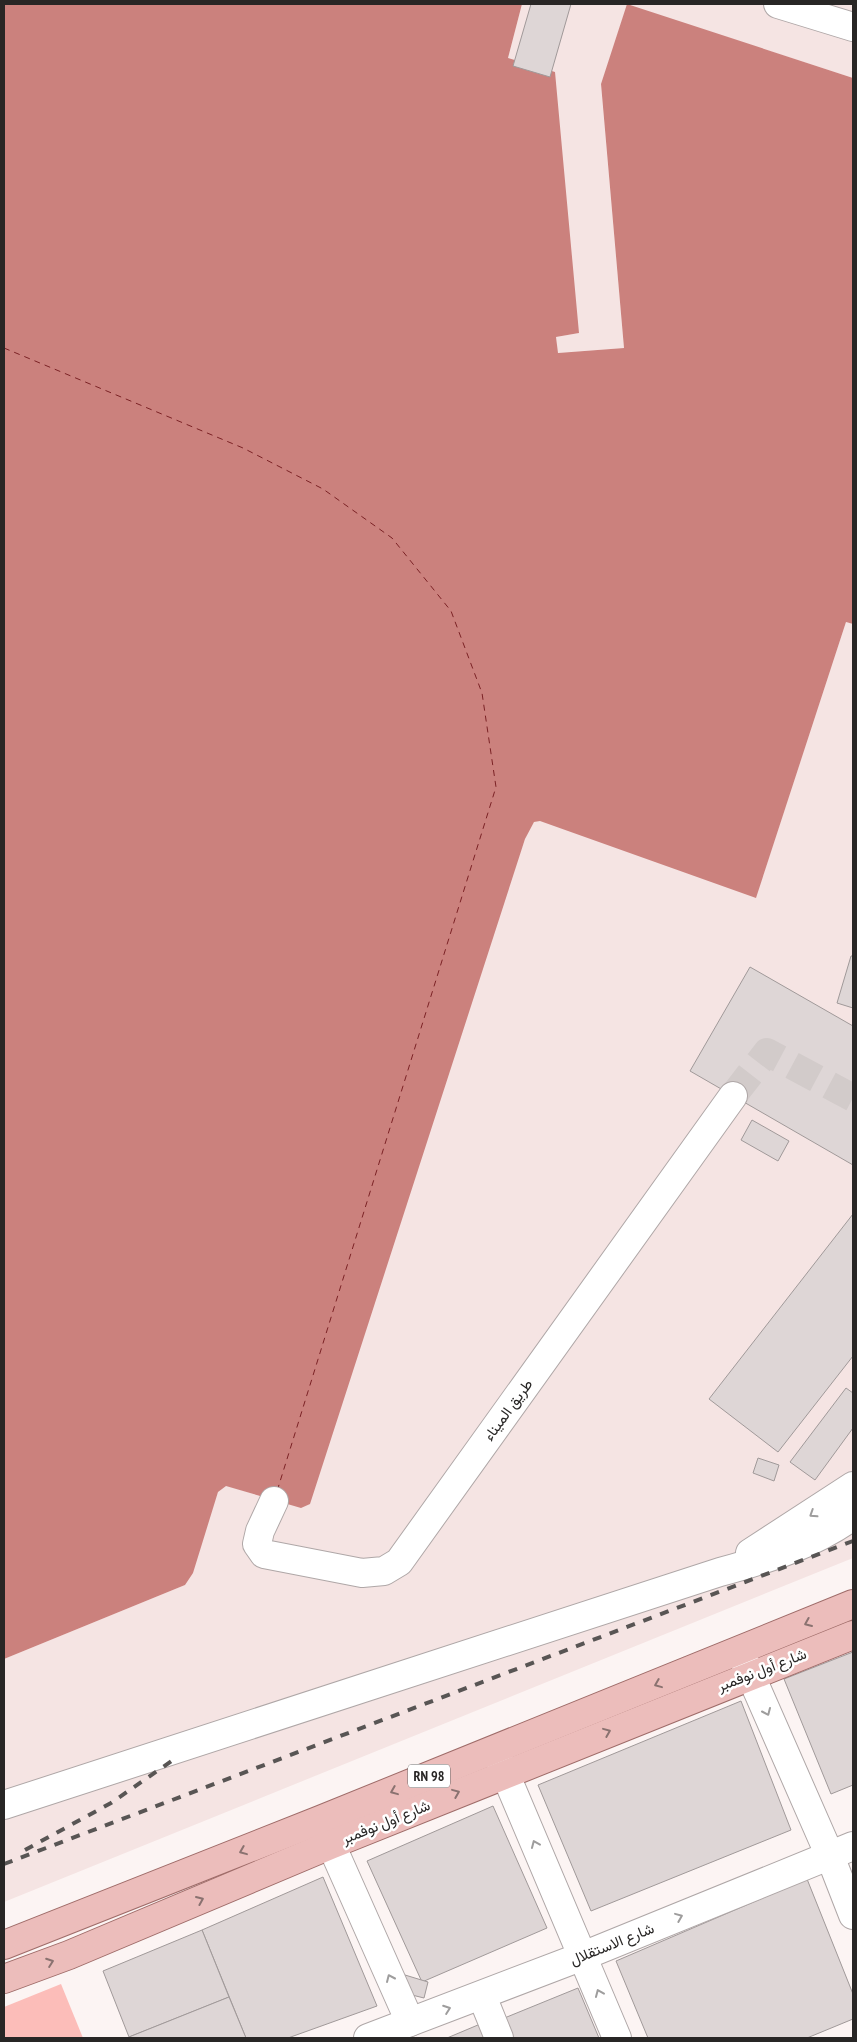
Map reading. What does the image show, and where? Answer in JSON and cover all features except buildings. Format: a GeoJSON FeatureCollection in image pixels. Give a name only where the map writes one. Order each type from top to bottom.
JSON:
{"type":"FeatureCollection","features":[{"type":"Feature","properties":{"kind":"main road","name":"شارع أول نوفمبر"},"geometry":{"type":"LineString","coordinates":[[4,1945],[325,1832],[500,1762],[746,1663],[853,1604]]}},
{"type":"Feature","properties":{"kind":"main road","name":"شارع أول نوفمبر"},"geometry":{"type":"LineString","coordinates":[[746,1663],[853,1635]]}},
{"type":"Feature","properties":{"kind":"main road","name":"شارع أول نوفمبر"},"geometry":{"type":"LineString","coordinates":[[4,1979],[69,1955],[325,1832]]}},
{"type":"Feature","properties":{"kind":"street"},"geometry":{"type":"LineString","coordinates":[[778,4],[853,27]]}},
{"type":"Feature","properties":{"kind":"street","name":"طريق الميناء"},"geometry":{"type":"LineString","coordinates":[[274,1501],[260,1530],[257,1544],[264,1554],[362,1573],[384,1571],[399,1562],[733,1096]]}},
{"type":"Feature","properties":{"kind":"street"},"geometry":{"type":"LineString","coordinates":[[720,1572],[853,1486]]}},
{"type":"Feature","properties":{"kind":"street"},"geometry":{"type":"LineString","coordinates":[[4,1805],[720,1572],[758,1562],[795,1549],[830,1532],[853,1516]]}},
{"type":"Feature","properties":{"kind":"street"},"geometry":{"type":"LineString","coordinates":[[746,1663],[842,1851],[853,1915]]}},
{"type":"Feature","properties":{"kind":"street"},"geometry":{"type":"LineString","coordinates":[[500,1762],[618,2038]]}},
{"type":"Feature","properties":{"kind":"street"},"geometry":{"type":"LineString","coordinates":[[325,1832],[410,2022]]}},
{"type":"Feature","properties":{"kind":"street","name":"شارع الاستقلال"},"geometry":{"type":"LineString","coordinates":[[368,2038],[482,1996],[842,1851]]}},
{"type":"Feature","properties":{"kind":"street"},"geometry":{"type":"LineString","coordinates":[[482,1996],[499,2038]]}},
{"type":"Feature","properties":{"kind":"shaded area"},"geometry":{"type":"Polygon","coordinates":[[[4,4],[522,4],[508,58],[555,72],[579,333],[556,337],[558,353],[624,348],[601,84],[627,4],[853,78],[853,624],[846,622],[756,898],[540,821],[534,822],[525,839],[310,1504],[301,1508],[226,1486],[218,1492],[193,1573],[185,1585],[4,1659],[4,4]]]}},
{"type":"Feature","properties":{"kind":"shaded area"},"geometry":{"type":"Polygon","coordinates":[[[522,4],[853,4],[853,78],[627,5],[601,85],[624,348],[557,353],[556,337],[579,333],[508,58],[522,4]]]}},
{"type":"Feature","properties":{"kind":"shaded area"},"geometry":{"type":"Polygon","coordinates":[[[846,622],[853,624],[853,1558],[4,1902],[4,1659],[185,1585],[218,1492],[222,1487],[226,1485],[274,1501],[529,829],[534,822],[540,820],[756,897],[846,622]]]}},
{"type":"Feature","properties":{"kind":"shaded area"},"geometry":{"type":"Polygon","coordinates":[[[61,1984],[83,2038],[4,2038],[4,2007],[61,1984]]]}},
{"type":"Feature","properties":{"kind":"ferry route"},"geometry":{"type":"LineString","coordinates":[[4,348],[243,448],[323,489],[392,538],[451,611],[482,693],[496,787],[278,1488]]}},
{"type":"Feature","properties":{"kind":"tunnel"},"geometry":{"type":"LineString","coordinates":[[733,1096],[767,1052],[853,1098]]}},
{"type":"Feature","properties":{"kind":"railway"},"geometry":{"type":"LineString","coordinates":[[4,1864],[853,1541]]}},
{"type":"Feature","properties":{"kind":"railway"},"geometry":{"type":"LineString","coordinates":[[25,1850],[111,1803],[176,1758]]}}]}
